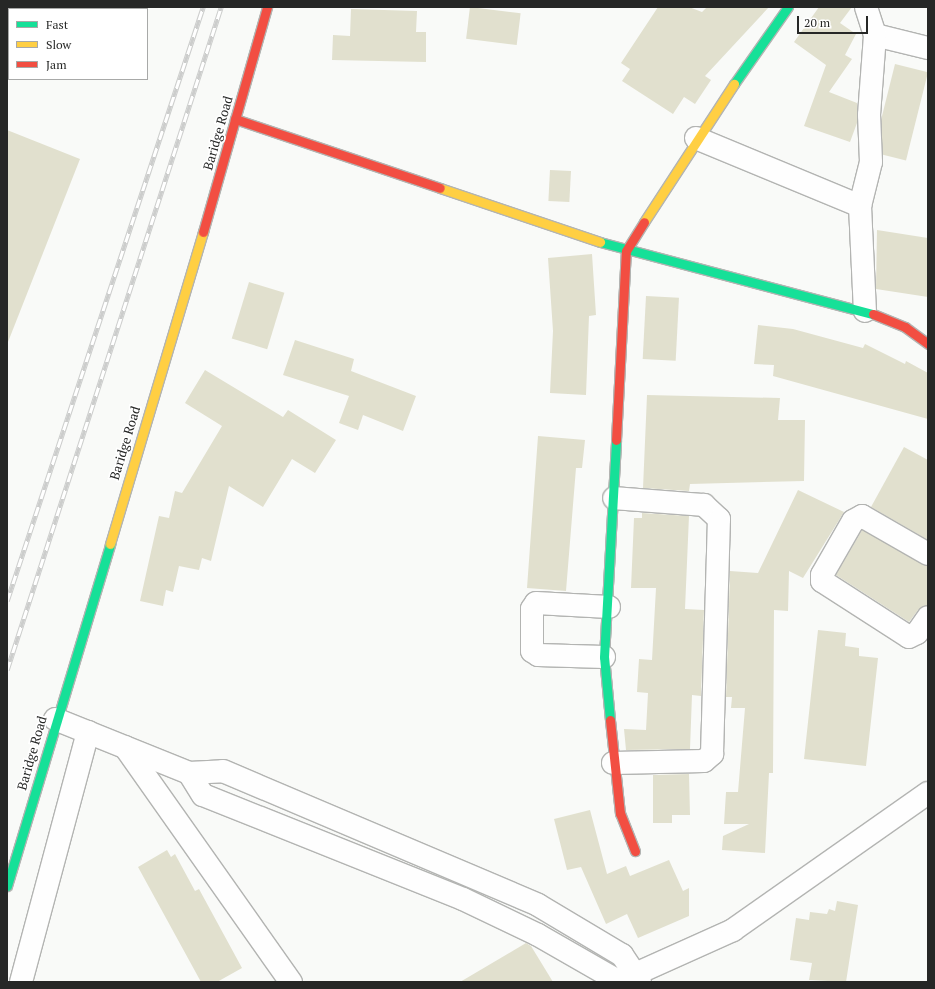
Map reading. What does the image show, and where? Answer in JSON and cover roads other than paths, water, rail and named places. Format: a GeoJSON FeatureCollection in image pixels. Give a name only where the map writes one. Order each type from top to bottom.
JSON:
{"type":"FeatureCollection","features":[{"type":"Feature","properties":{"kind":"street","name":"Baridge Road"},"geometry":{"type":"LineString","coordinates":[[7,886],[55,719],[235,119],[267,7]]}},
{"type":"Feature","properties":{"kind":"street"},"geometry":{"type":"LineString","coordinates":[[635,851],[620,813],[613,763],[604,657],[609,606],[626,251],[696,138],[788,7]]}},
{"type":"Feature","properties":{"kind":"street"},"geometry":{"type":"LineString","coordinates":[[865,311],[860,206],[871,162],[869,115],[875,35],[866,7]]}},
{"type":"Feature","properties":{"kind":"street"},"geometry":{"type":"LineString","coordinates":[[875,35],[928,48]]}},
{"type":"Feature","properties":{"kind":"street"},"geometry":{"type":"LineString","coordinates":[[235,119],[626,251],[865,311],[905,327],[928,344]]}},
{"type":"Feature","properties":{"kind":"street"},"geometry":{"type":"LineString","coordinates":[[696,138],[860,206]]}},
{"type":"Feature","properties":{"kind":"street"},"geometry":{"type":"LineString","coordinates":[[613,763],[704,761],[712,754],[719,519],[704,505],[614,498]]}},
{"type":"Feature","properties":{"kind":"street"},"geometry":{"type":"LineString","coordinates":[[928,554],[862,516],[852,521],[822,575],[822,581],[909,637],[917,633],[928,617]]}},
{"type":"Feature","properties":{"kind":"street"},"geometry":{"type":"LineString","coordinates":[[604,657],[538,655],[532,651],[532,609],[536,603],[609,606]]}},
{"type":"Feature","properties":{"kind":"street"},"geometry":{"type":"LineString","coordinates":[[55,719],[189,773],[223,771],[538,905],[622,955],[626,980]]}},
{"type":"Feature","properties":{"kind":"street"},"geometry":{"type":"LineString","coordinates":[[21,982],[88,732]]}},
{"type":"Feature","properties":{"kind":"street"},"geometry":{"type":"LineString","coordinates":[[125,747],[291,982]]}},
{"type":"Feature","properties":{"kind":"street"},"geometry":{"type":"LineString","coordinates":[[189,773],[203,796],[463,899],[626,980]]}},
{"type":"Feature","properties":{"kind":"street"},"geometry":{"type":"LineString","coordinates":[[626,980],[733,930],[928,793]]}},
{"type":"Feature","properties":{"kind":"railway"},"geometry":{"type":"LineString","coordinates":[[7,601],[203,7]]}},
{"type":"Feature","properties":{"kind":"railway"},"geometry":{"type":"LineString","coordinates":[[7,670],[221,7]]}}]}
